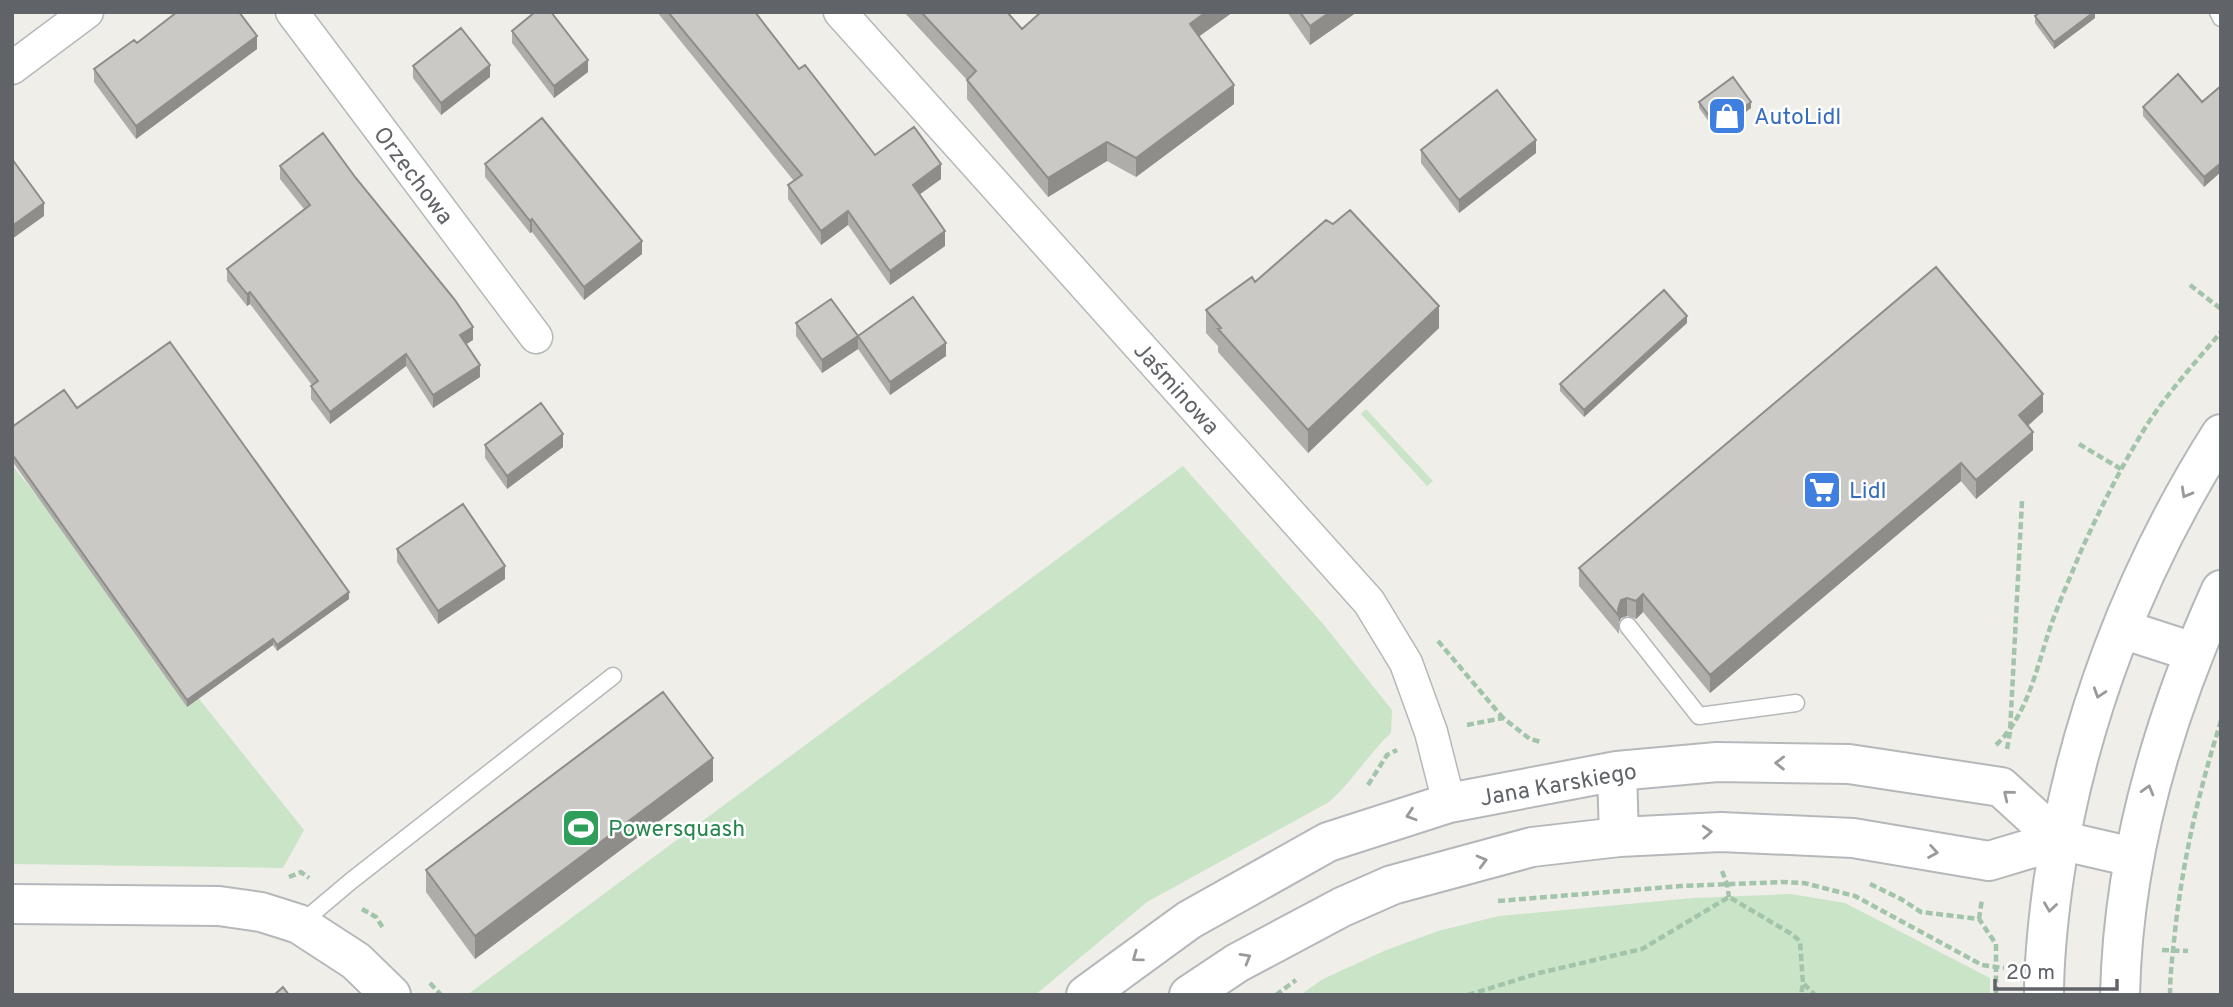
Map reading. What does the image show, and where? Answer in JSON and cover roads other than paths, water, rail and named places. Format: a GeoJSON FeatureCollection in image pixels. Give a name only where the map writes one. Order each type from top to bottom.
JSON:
{"type":"FeatureCollection","features":[{"type":"Feature","properties":{"kind":"street"},"geometry":{"type":"LineString","coordinates":[[12,68],[87,12]]}},
{"type":"Feature","properties":{"kind":"street","name":"Orzechowa"},"geometry":{"type":"LineString","coordinates":[[292,12],[536,337]]}},
{"type":"Feature","properties":{"kind":"street","name":"Jaśminowa"},"geometry":{"type":"LineString","coordinates":[[840,12],[1369,602],[1406,663],[1431,732],[1449,803]]}},
{"type":"Feature","properties":{"kind":"street"},"geometry":{"type":"LineString","coordinates":[[2044,983],[2045,946],[2059,840],[2082,745],[2122,629],[2167,527],[2221,434]]}},
{"type":"Feature","properties":{"kind":"street"},"geometry":{"type":"LineString","coordinates":[[2120,995],[2121,949],[2133,857],[2145,800],[2193,652],[2221,590]]}},
{"type":"Feature","properties":{"kind":"street"},"geometry":{"type":"LineString","coordinates":[[2122,629],[2193,652]]}},
{"type":"Feature","properties":{"kind":"street","name":"Jana Karskiego"},"geometry":{"type":"LineString","coordinates":[[1086,995],[1189,920],[1328,842],[1449,803],[1617,771],[1717,762],[1849,764],[2001,788],[2059,840],[2133,857]]}},
{"type":"Feature","properties":{"kind":"street"},"geometry":{"type":"LineString","coordinates":[[1617,771],[1619,837]]}},
{"type":"Feature","properties":{"kind":"street","name":"Jana Karskiego"},"geometry":{"type":"LineString","coordinates":[[1189,995],[1288,934],[1392,885],[1532,847],[1619,837],[1721,832],[1853,838],[1989,861],[2059,840]]}},
{"type":"Feature","properties":{"kind":"street"},"geometry":{"type":"LineString","coordinates":[[12,904],[219,906],[261,912],[299,925],[356,961],[391,995]]}},
{"type":"Feature","properties":{"kind":"lane"},"geometry":{"type":"LineString","coordinates":[[2218,12],[2221,18]]}},
{"type":"Feature","properties":{"kind":"lane"},"geometry":{"type":"LineString","coordinates":[[1628,626],[1699,716],[1796,703]]}},
{"type":"Feature","properties":{"kind":"lane"},"geometry":{"type":"LineString","coordinates":[[299,925],[342,888],[613,676]]}},
{"type":"Feature","properties":{"kind":"place","name":"AutoLidl"},"geometry":{"type":"Point","coordinates":[1727,116]}},
{"type":"Feature","properties":{"kind":"place","name":"Lidl"},"geometry":{"type":"Point","coordinates":[1822,490]}},
{"type":"Feature","properties":{"kind":"place","name":"Powersquash"},"geometry":{"type":"Point","coordinates":[581,828]}}]}
